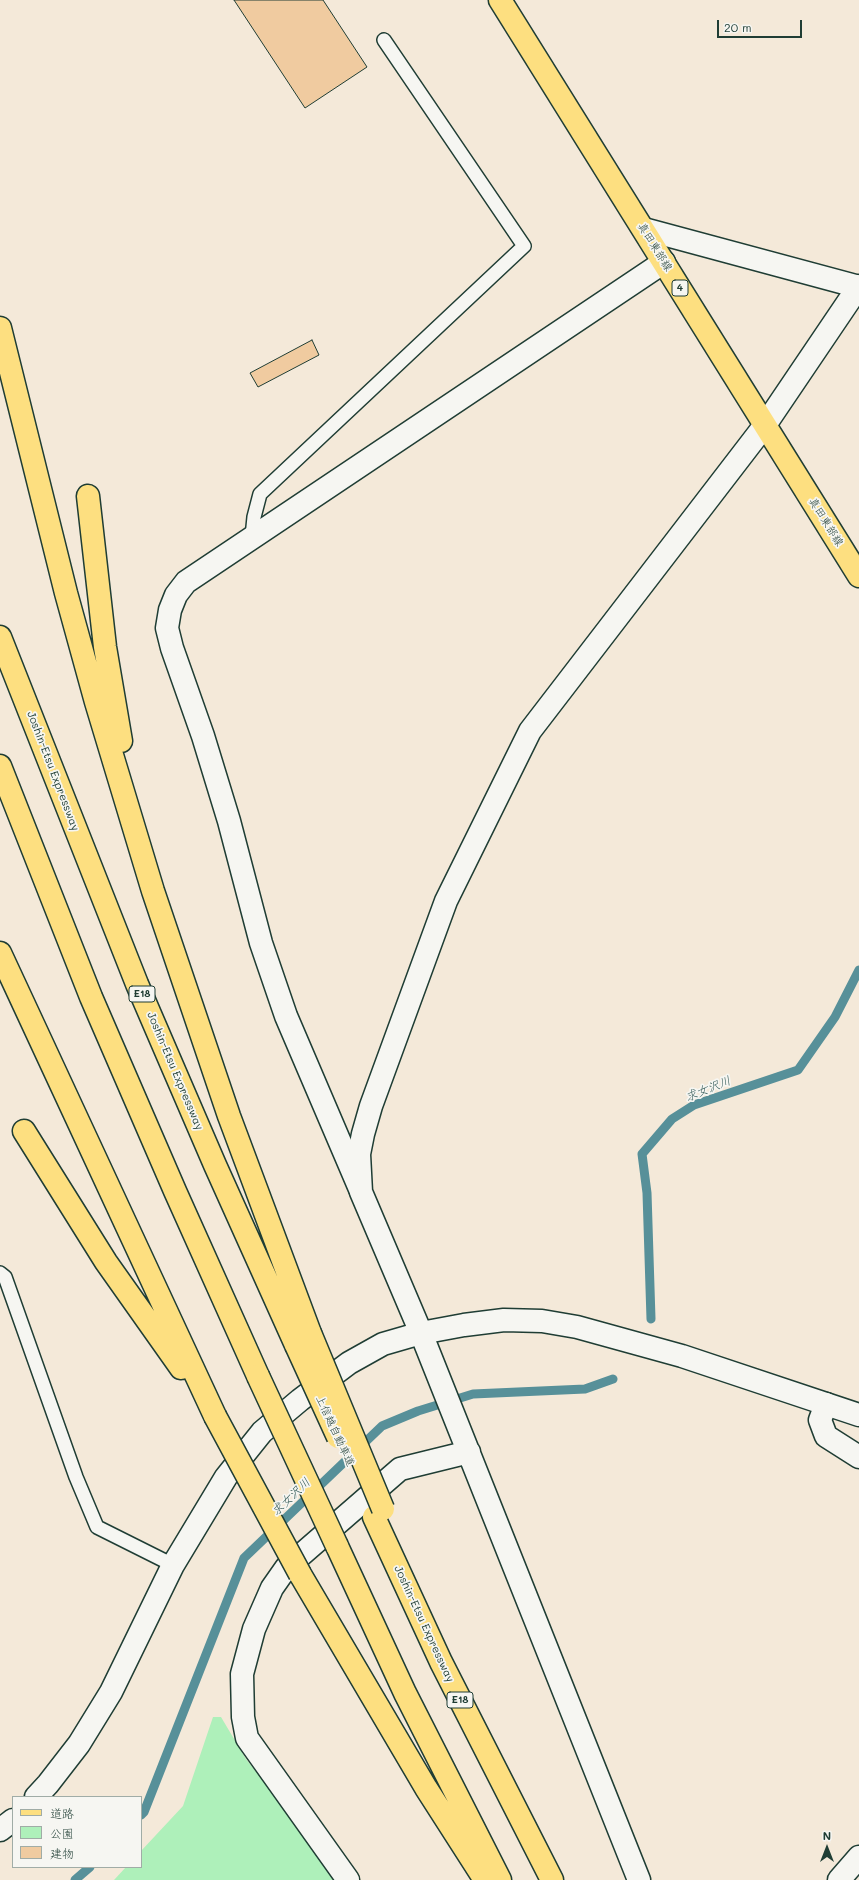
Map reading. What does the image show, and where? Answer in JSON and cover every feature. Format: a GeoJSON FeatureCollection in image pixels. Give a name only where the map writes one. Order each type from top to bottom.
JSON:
{"type":"FeatureCollection","features":[{"type":"Feature","properties":{"kind":"main road","name":"真田東部線"},"geometry":{"type":"LineString","coordinates":[[500,0],[859,576]]}},
{"type":"Feature","properties":{"kind":"main road"},"geometry":{"type":"LineString","coordinates":[[0,328],[66,593],[96,702],[153,890],[303,1339]]}},
{"type":"Feature","properties":{"kind":"main road"},"geometry":{"type":"LineString","coordinates":[[88,496],[105,647],[117,720],[132,803],[153,890]]}},
{"type":"Feature","properties":{"kind":"main road","name":"Joshin-Etsu Expressway"},"geometry":{"type":"LineString","coordinates":[[0,637],[137,984],[215,1165],[303,1339]]}},
{"type":"Feature","properties":{"kind":"main road"},"geometry":{"type":"LineString","coordinates":[[0,766],[91,997],[258,1376],[405,1693],[500,1880]]}},
{"type":"Feature","properties":{"kind":"main road"},"geometry":{"type":"LineString","coordinates":[[0,953],[215,1416],[300,1574],[426,1788],[485,1880]]}},
{"type":"Feature","properties":{"kind":"main road"},"geometry":{"type":"LineString","coordinates":[[24,1131],[106,1262],[215,1416]]}},
{"type":"Feature","properties":{"kind":"main road","name":"上信越自動車道"},"geometry":{"type":"LineString","coordinates":[[303,1339],[379,1513]]}},
{"type":"Feature","properties":{"kind":"main road","name":"Joshin-Etsu Expressway"},"geometry":{"type":"LineString","coordinates":[[379,1513],[441,1662],[552,1880]]}},
{"type":"Feature","properties":{"kind":"street"},"geometry":{"type":"LineString","coordinates":[[361,1192],[359,1154],[371,1106],[446,901],[530,731],[765,425],[859,287],[644,229]]}},
{"type":"Feature","properties":{"kind":"street"},"geometry":{"type":"LineString","coordinates":[[639,1880],[421,1333],[286,1016],[261,943],[229,821],[203,736],[172,648],[167,628],[170,610],[176,595],[186,582],[664,262]]}},
{"type":"Feature","properties":{"kind":"street"},"geometry":{"type":"LineString","coordinates":[[37,1796],[79,1744],[111,1692],[173,1565],[226,1477],[262,1432],[300,1400],[349,1363],[384,1344],[421,1333],[464,1325],[504,1320],[542,1321],[577,1327],[682,1356],[859,1415]]}},
{"type":"Feature","properties":{"kind":"street"},"geometry":{"type":"LineString","coordinates":[[826,1404],[820,1420],[826,1436],[859,1457]]}},
{"type":"Feature","properties":{"kind":"street"},"geometry":{"type":"LineString","coordinates":[[348,1880],[247,1738],[243,1717],[242,1674],[254,1629],[272,1588],[286,1568],[400,1469],[465,1443]]}},
{"type":"Feature","properties":{"kind":"street"},"geometry":{"type":"LineString","coordinates":[[0,1830],[12,1821]]}},
{"type":"Feature","properties":{"kind":"street"},"geometry":{"type":"LineString","coordinates":[[839,1880],[859,1858]]}},
{"type":"Feature","properties":{"kind":"lane"},"geometry":{"type":"LineString","coordinates":[[252,538],[254,517],[260,494],[524,246],[384,40]]}},
{"type":"Feature","properties":{"kind":"lane"},"geometry":{"type":"LineString","coordinates":[[0,1273],[5,1277],[76,1477],[97,1528],[173,1565]]}},
{"type":"Feature","properties":{"kind":"green space"},"geometry":{"type":"Polygon","coordinates":[[[213,1717],[221,1717],[246,1759],[342,1880],[114,1880],[125,1868],[142,1868],[142,1850],[183,1806],[213,1717]]]}},
{"type":"Feature","properties":{"kind":"building"},"geometry":{"type":"Polygon","coordinates":[[[234,0],[323,0],[367,67],[305,108],[234,0]]]}},
{"type":"Feature","properties":{"kind":"building"},"geometry":{"type":"Polygon","coordinates":[[[312,340],[319,355],[258,387],[250,373],[312,340]]]}},
{"type":"Feature","properties":{"kind":"waterway","name":"求女沢川"},"geometry":{"type":"LineString","coordinates":[[651,1319],[647,1193],[642,1154],[672,1119],[694,1105],[798,1070],[835,1017],[859,970]]}},
{"type":"Feature","properties":{"kind":"waterway","name":"求女沢川"},"geometry":{"type":"LineString","coordinates":[[142,1814],[244,1558],[382,1426],[418,1411],[473,1394],[585,1389],[613,1379]]}},
{"type":"Feature","properties":{"kind":"waterway","name":"求女沢川"},"geometry":{"type":"LineString","coordinates":[[75,1880],[89,1868]]}}]}
